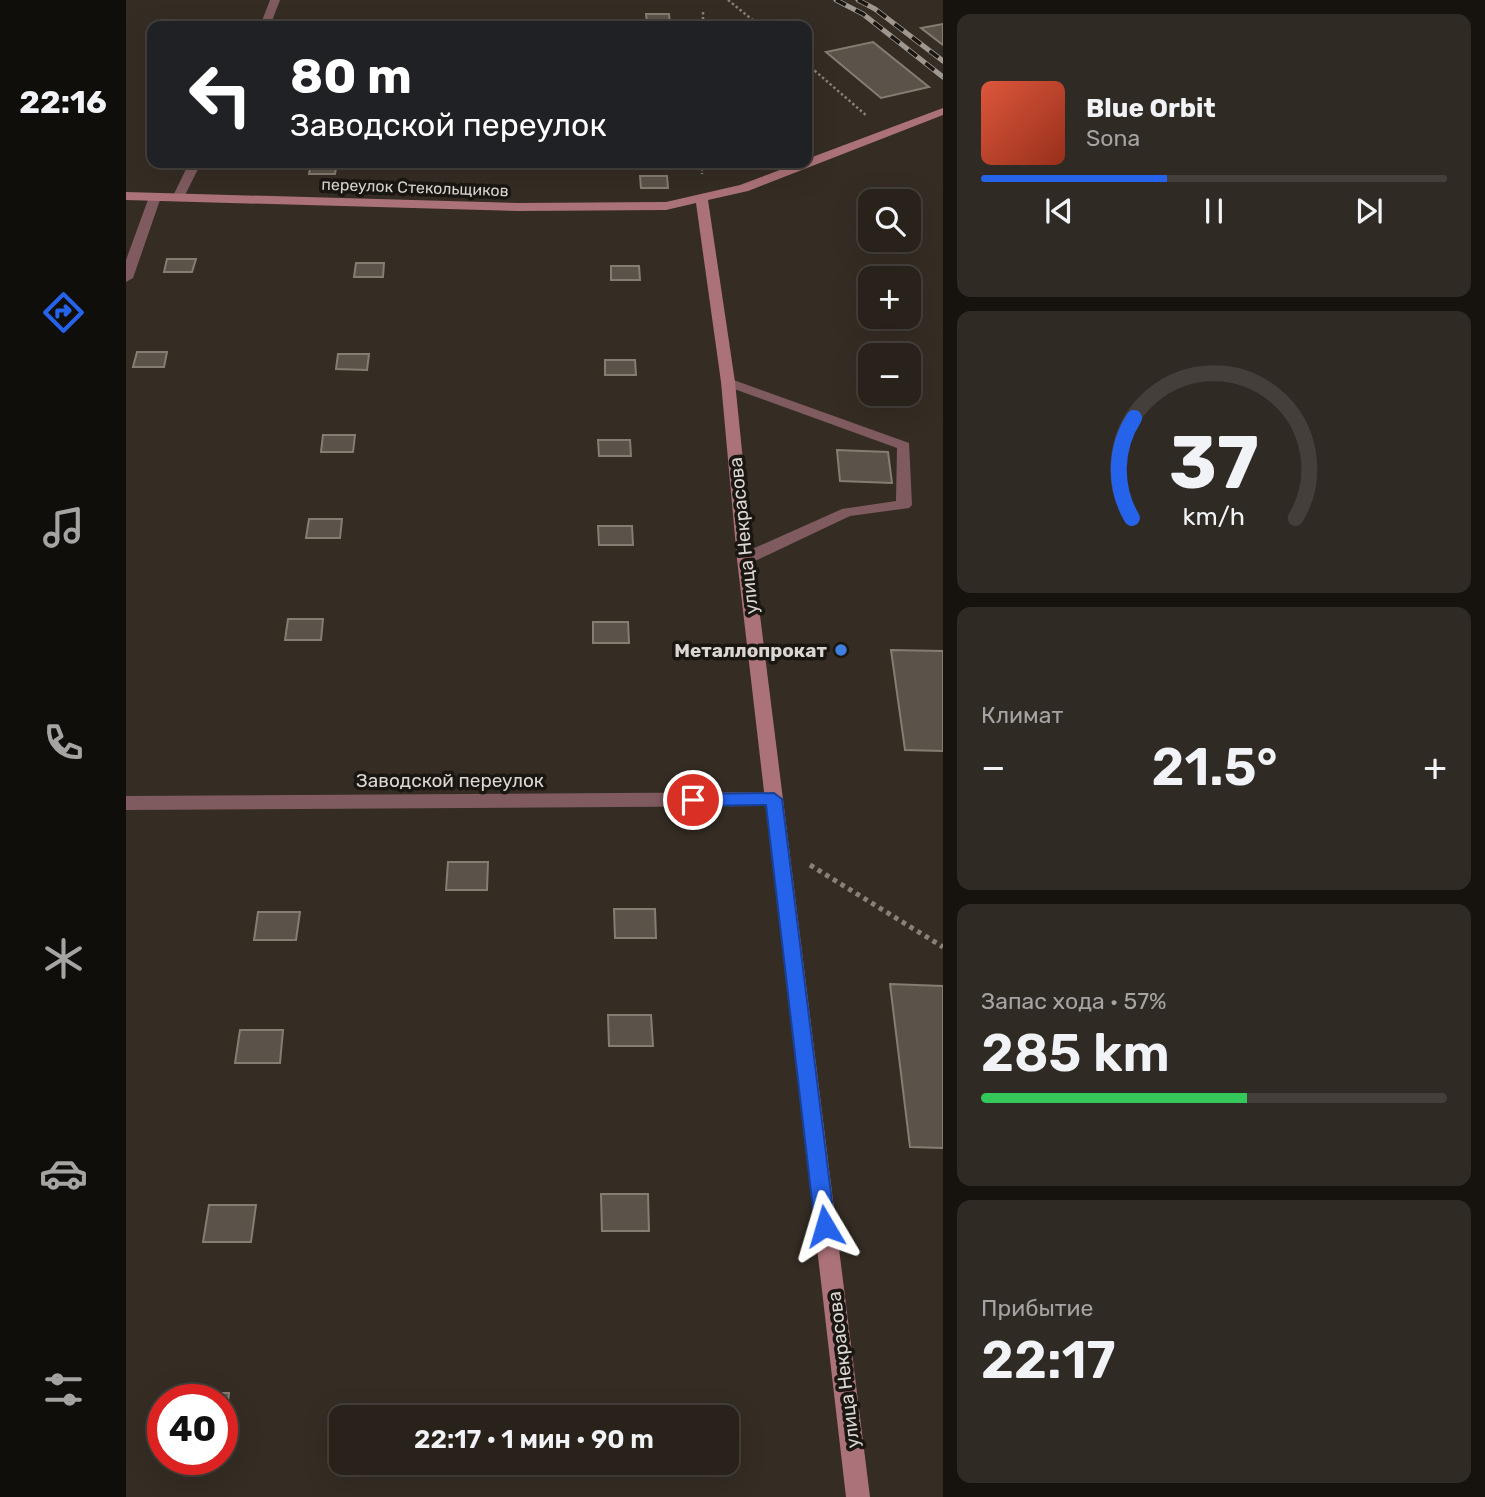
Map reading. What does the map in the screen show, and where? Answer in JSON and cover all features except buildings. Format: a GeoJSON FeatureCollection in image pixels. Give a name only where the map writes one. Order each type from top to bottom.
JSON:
{"type":"FeatureCollection","features":[{"type":"Feature","properties":{"kind":"street"},"geometry":{"type":"LineString","coordinates":[[267,21],[275,0]]}},
{"type":"Feature","properties":{"kind":"street","name":"переулок Стекольщиков"},"geometry":{"type":"LineString","coordinates":[[812,161],[943,111]]}},
{"type":"Feature","properties":{"kind":"street"},"geometry":{"type":"LineString","coordinates":[[178,198],[193,168]]}},
{"type":"Feature","properties":{"kind":"street","name":"переулок Стекольщиков"},"geometry":{"type":"LineString","coordinates":[[126,196],[518,208],[666,206],[702,200],[744,188],[794,168]]}},
{"type":"Feature","properties":{"kind":"street"},"geometry":{"type":"LineString","coordinates":[[126,278],[155,197]]}},
{"type":"Feature","properties":{"kind":"street","name":"улица Некрасова"},"geometry":{"type":"LineString","coordinates":[[702,200],[728,382],[745,559],[858,1497]]}},
{"type":"Feature","properties":{"kind":"street"},"geometry":{"type":"LineString","coordinates":[[728,382],[904,446],[904,505],[847,512],[745,559]]}},
{"type":"Feature","properties":{"kind":"street","name":"Заводской переулок"},"geometry":{"type":"LineString","coordinates":[[126,803],[774,799]]}},
{"type":"Feature","properties":{"kind":"path"},"geometry":{"type":"LineString","coordinates":[[727,0],[754,21]]}},
{"type":"Feature","properties":{"kind":"path"},"geometry":{"type":"LineString","coordinates":[[703,12],[703,21]]}},
{"type":"Feature","properties":{"kind":"path"},"geometry":{"type":"LineString","coordinates":[[812,68],[853,102],[883,132]]}},
{"type":"Feature","properties":{"kind":"path"},"geometry":{"type":"LineString","coordinates":[[779,846],[943,947]]}},
{"type":"Feature","properties":{"kind":"railway"},"geometry":{"type":"LineString","coordinates":[[836,0],[863,14],[943,77]]}},
{"type":"Feature","properties":{"kind":"railway"},"geometry":{"type":"LineString","coordinates":[[858,0],[875,9],[943,61]]}},
{"type":"Feature","properties":{"kind":"place","name":"Металлопрокат"},"geometry":{"type":"Point","coordinates":[841,650]}},
{"type":"Feature","properties":{"kind":"route"},"geometry":{"type":"LineString","coordinates":[[693,800],[774,799],[825,1226]]}}]}
